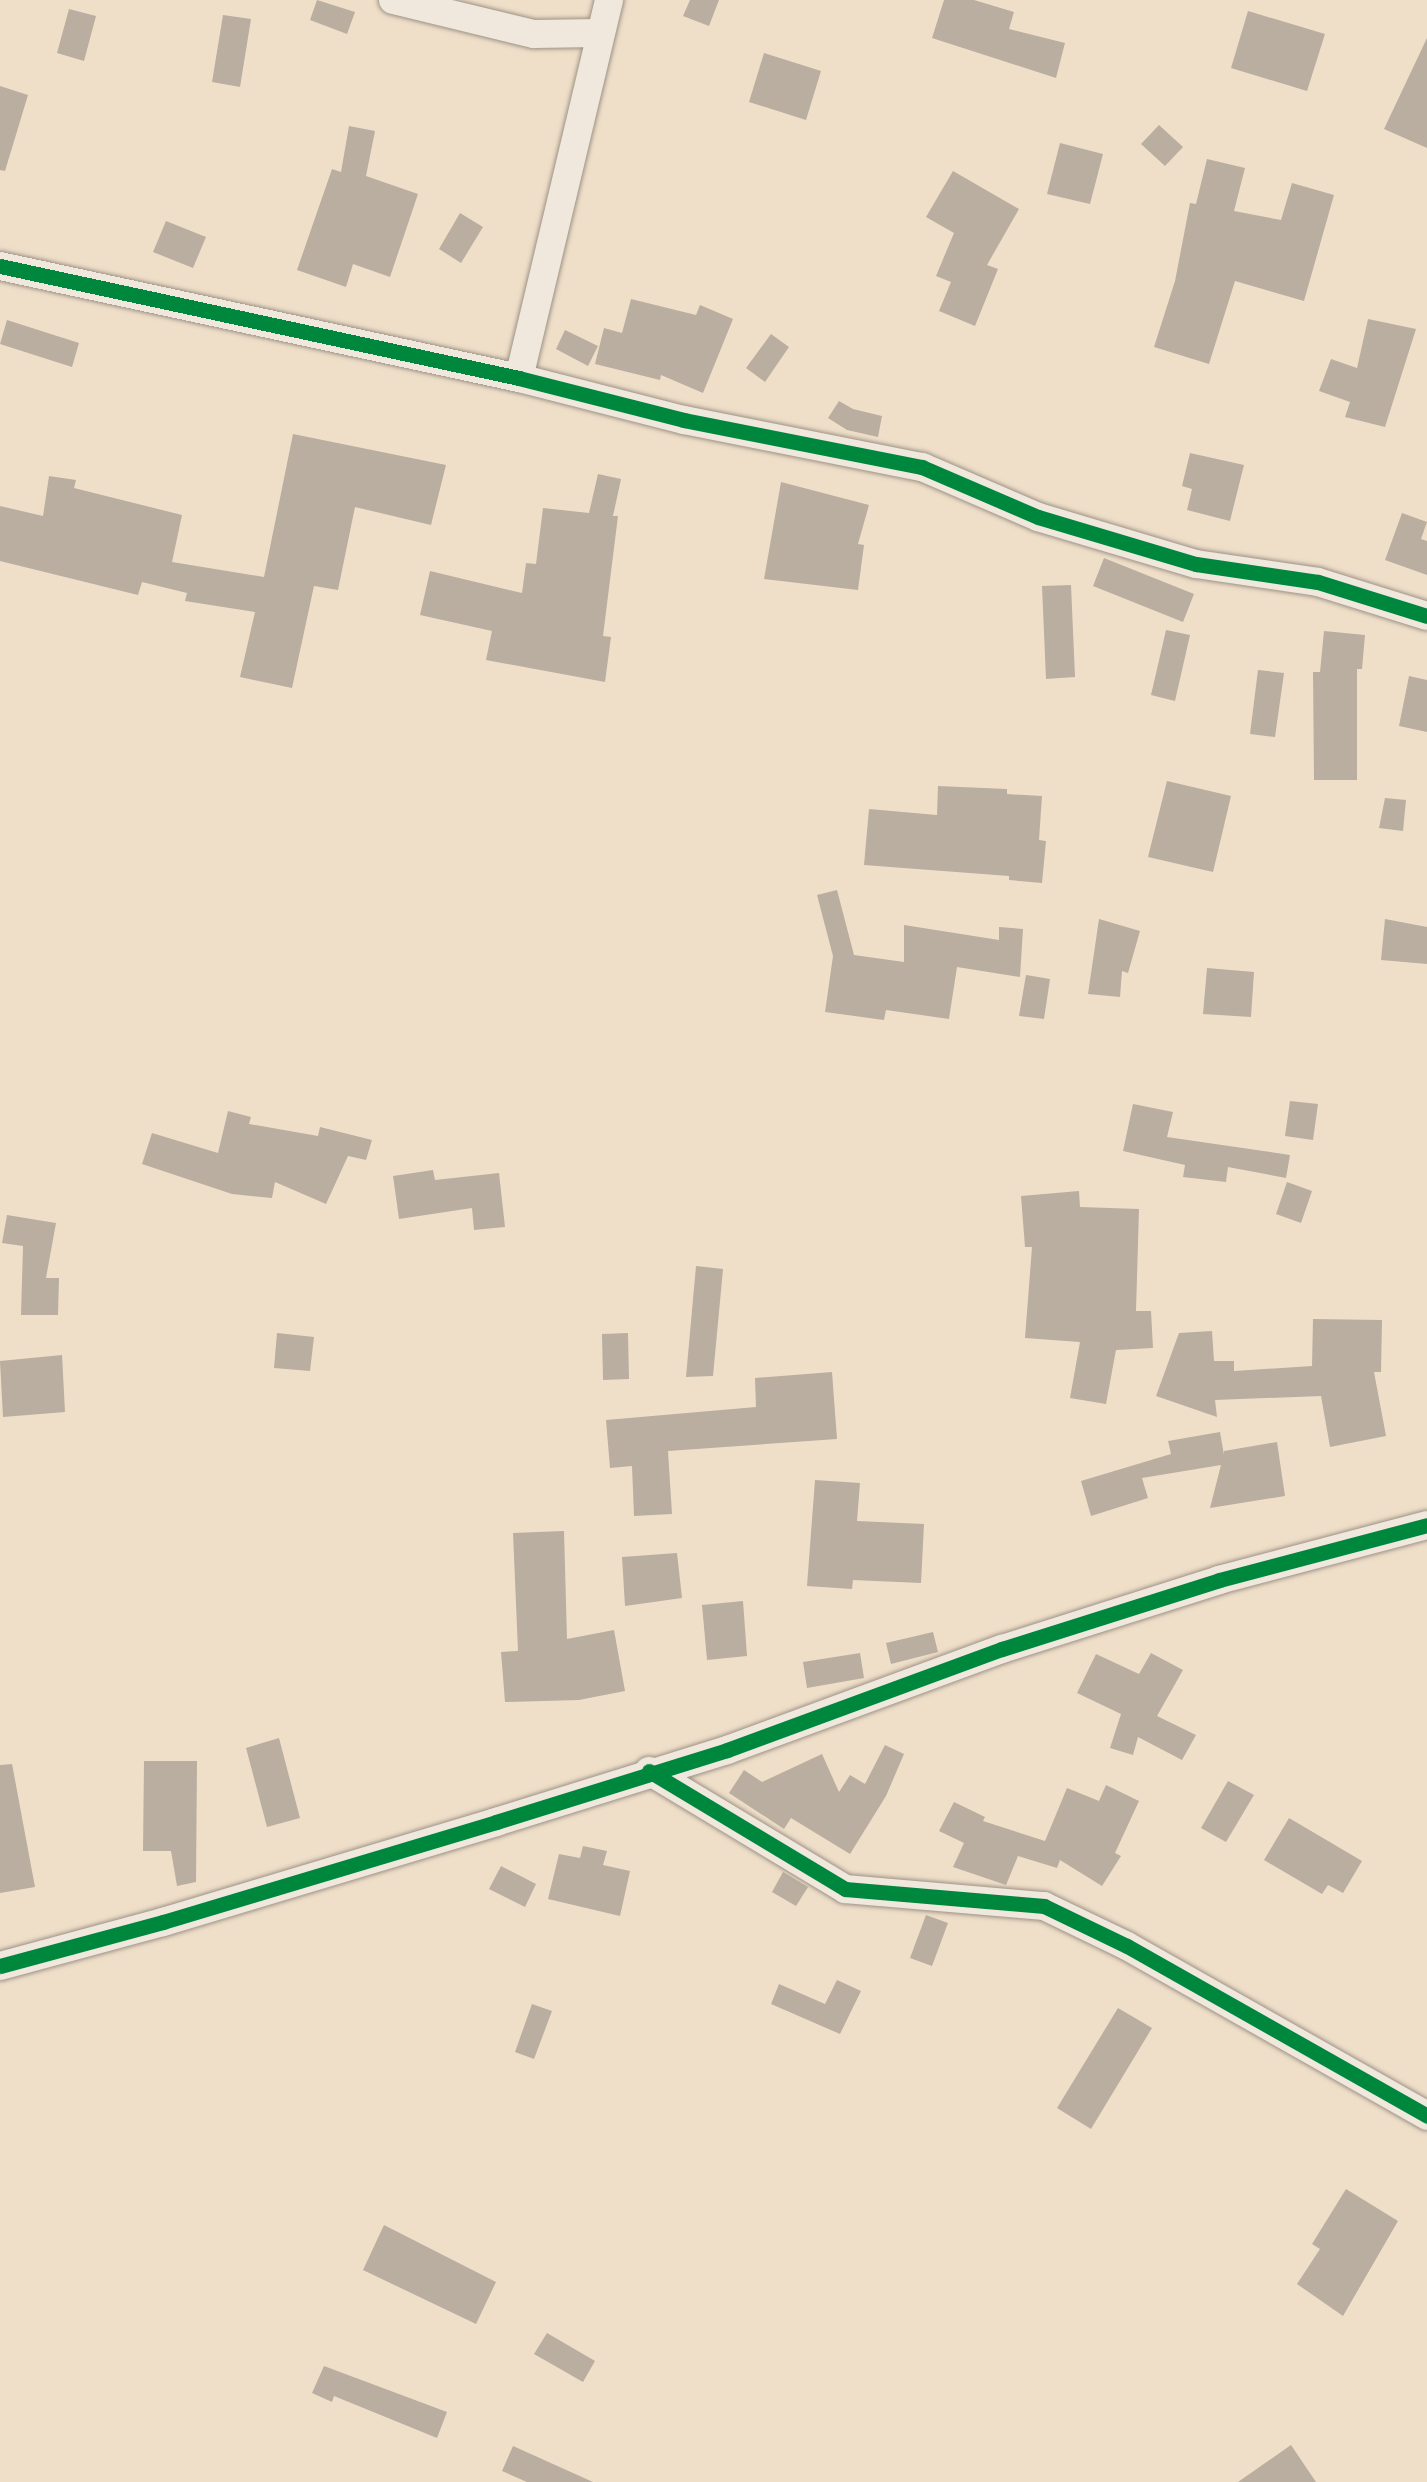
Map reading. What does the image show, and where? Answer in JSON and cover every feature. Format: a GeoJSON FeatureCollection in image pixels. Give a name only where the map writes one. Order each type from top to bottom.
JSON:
{"type":"FeatureCollection","features":[{"type":"Feature","properties":{"kind":"street"},"geometry":{"type":"LineString","coordinates":[[393,0],[534,34],[599,32]]}},
{"type":"Feature","properties":{"kind":"street"},"geometry":{"type":"LineString","coordinates":[[520,378],[609,0]]}},
{"type":"Feature","properties":{"kind":"street"},"geometry":{"type":"LineString","coordinates":[[0,266],[520,378],[684,420],[922,467],[1038,517],[1196,564],[1318,582],[1427,616]]}},
{"type":"Feature","properties":{"kind":"street"},"geometry":{"type":"LineString","coordinates":[[0,1966],[164,1922],[727,1750],[1002,1649],[1218,1580],[1427,1525]]}},
{"type":"Feature","properties":{"kind":"street"},"geometry":{"type":"LineString","coordinates":[[649,1771],[845,1889],[1044,1906],[1127,1946],[1427,2116]]}},
{"type":"Feature","properties":{"kind":"building"},"geometry":{"type":"Polygon","coordinates":[[[317,0],[355,12],[347,34],[310,20],[317,0]]]}},
{"type":"Feature","properties":{"kind":"building"},"geometry":{"type":"Polygon","coordinates":[[[690,0],[719,0],[709,26],[683,16],[690,0]]]}},
{"type":"Feature","properties":{"kind":"building"},"geometry":{"type":"Polygon","coordinates":[[[944,0],[974,0],[1014,12],[1009,29],[1065,43],[1056,78],[932,38],[944,0]]]}},
{"type":"Feature","properties":{"kind":"building"},"geometry":{"type":"Polygon","coordinates":[[[69,9],[96,16],[84,61],[57,53],[69,9]]]}},
{"type":"Feature","properties":{"kind":"building"},"geometry":{"type":"Polygon","coordinates":[[[1248,11],[1325,34],[1307,91],[1231,68],[1248,11]]]}},
{"type":"Feature","properties":{"kind":"building"},"geometry":{"type":"Polygon","coordinates":[[[223,15],[251,19],[240,87],[212,82],[223,15]]]}},
{"type":"Feature","properties":{"kind":"building"},"geometry":{"type":"Polygon","coordinates":[[[1427,38],[1427,148],[1384,129],[1427,38]]]}},
{"type":"Feature","properties":{"kind":"building"},"geometry":{"type":"Polygon","coordinates":[[[764,53],[821,71],[806,120],[749,102],[764,53]]]}},
{"type":"Feature","properties":{"kind":"building"},"geometry":{"type":"Polygon","coordinates":[[[0,86],[28,95],[5,171],[0,170],[0,86]]]}},
{"type":"Feature","properties":{"kind":"building"},"geometry":{"type":"Polygon","coordinates":[[[1159,125],[1183,147],[1165,166],[1141,144],[1159,125]]]}},
{"type":"Feature","properties":{"kind":"building"},"geometry":{"type":"Polygon","coordinates":[[[349,126],[375,131],[366,176],[418,194],[390,277],[353,264],[346,287],[297,270],[332,169],[341,172],[349,126]]]}},
{"type":"Feature","properties":{"kind":"building"},"geometry":{"type":"Polygon","coordinates":[[[1060,143],[1103,154],[1090,204],[1047,194],[1060,143]]]}},
{"type":"Feature","properties":{"kind":"building"},"geometry":{"type":"Polygon","coordinates":[[[1207,159],[1245,168],[1234,211],[1281,220],[1292,183],[1334,195],[1304,301],[1235,281],[1209,364],[1154,347],[1175,281],[1190,203],[1196,204],[1207,159]]]}},
{"type":"Feature","properties":{"kind":"building"},"geometry":{"type":"Polygon","coordinates":[[[953,171],[1019,209],[987,265],[998,269],[975,326],[939,311],[951,282],[936,276],[954,233],[926,217],[953,171]]]}},
{"type":"Feature","properties":{"kind":"building"},"geometry":{"type":"Polygon","coordinates":[[[460,213],[483,227],[461,263],[439,249],[460,213]]]}},
{"type":"Feature","properties":{"kind":"building"},"geometry":{"type":"Polygon","coordinates":[[[166,221],[206,237],[193,268],[153,252],[166,221]]]}},
{"type":"Feature","properties":{"kind":"building"},"geometry":{"type":"Polygon","coordinates":[[[631,299],[696,315],[700,305],[733,319],[703,393],[661,375],[660,380],[595,364],[604,328],[622,333],[631,299]]]}},
{"type":"Feature","properties":{"kind":"building"},"geometry":{"type":"Polygon","coordinates":[[[1368,319],[1416,329],[1385,427],[1345,417],[1350,402],[1319,391],[1331,359],[1357,368],[1368,319]]]}},
{"type":"Feature","properties":{"kind":"building"},"geometry":{"type":"Polygon","coordinates":[[[7,320],[79,343],[72,367],[0,344],[7,320]]]}},
{"type":"Feature","properties":{"kind":"building"},"geometry":{"type":"Polygon","coordinates":[[[565,330],[598,346],[588,366],[556,349],[565,330]]]}},
{"type":"Feature","properties":{"kind":"building"},"geometry":{"type":"Polygon","coordinates":[[[771,334],[789,347],[765,382],[746,368],[771,334]]]}},
{"type":"Feature","properties":{"kind":"building"},"geometry":{"type":"Polygon","coordinates":[[[839,401],[882,416],[878,437],[847,430],[828,418],[839,401]]]}},
{"type":"Feature","properties":{"kind":"building"},"geometry":{"type":"Polygon","coordinates":[[[293,434],[446,465],[431,525],[355,507],[338,590],[314,586],[292,688],[240,677],[255,612],[185,601],[187,593],[142,582],[138,595],[0,561],[0,506],[43,516],[49,476],[76,480],[74,488],[182,515],[172,562],[264,577],[293,434]]]}},
{"type":"Feature","properties":{"kind":"building"},"geometry":{"type":"Polygon","coordinates":[[[1190,453],[1244,465],[1230,521],[1187,510],[1192,489],[1182,486],[1190,453]]]}},
{"type":"Feature","properties":{"kind":"building"},"geometry":{"type":"Polygon","coordinates":[[[598,474],[621,479],[613,516],[618,516],[603,636],[611,637],[605,682],[486,660],[492,631],[420,615],[430,571],[522,593],[526,563],[536,564],[543,508],[589,513],[598,474]]]}},
{"type":"Feature","properties":{"kind":"building"},"geometry":{"type":"Polygon","coordinates":[[[781,482],[869,505],[858,544],[864,545],[858,590],[764,579],[781,482]]]}},
{"type":"Feature","properties":{"kind":"building"},"geometry":{"type":"Polygon","coordinates":[[[1402,513],[1427,522],[1421,539],[1427,541],[1427,575],[1385,560],[1402,513]]]}},
{"type":"Feature","properties":{"kind":"building"},"geometry":{"type":"Polygon","coordinates":[[[1104,558],[1194,594],[1183,622],[1093,586],[1104,558]]]}},
{"type":"Feature","properties":{"kind":"building"},"geometry":{"type":"Polygon","coordinates":[[[1071,585],[1075,677],[1046,679],[1042,586],[1071,585]]]}},
{"type":"Feature","properties":{"kind":"building"},"geometry":{"type":"Polygon","coordinates":[[[1166,630],[1190,635],[1175,701],[1151,695],[1166,630]]]}},
{"type":"Feature","properties":{"kind":"building"},"geometry":{"type":"Polygon","coordinates":[[[1324,631],[1365,635],[1362,669],[1357,669],[1357,780],[1314,780],[1313,672],[1320,672],[1324,631]]]}},
{"type":"Feature","properties":{"kind":"building"},"geometry":{"type":"Polygon","coordinates":[[[1258,670],[1284,673],[1275,737],[1250,734],[1258,670]]]}},
{"type":"Feature","properties":{"kind":"building"},"geometry":{"type":"Polygon","coordinates":[[[1409,676],[1427,680],[1427,732],[1399,726],[1409,676]]]}},
{"type":"Feature","properties":{"kind":"building"},"geometry":{"type":"Polygon","coordinates":[[[1167,781],[1231,796],[1213,872],[1148,857],[1167,781]]]}},
{"type":"Feature","properties":{"kind":"building"},"geometry":{"type":"Polygon","coordinates":[[[938,786],[1007,789],[1007,794],[1042,796],[1039,840],[1046,841],[1042,883],[1009,880],[1009,876],[864,865],[869,809],[937,815],[938,786]]]}},
{"type":"Feature","properties":{"kind":"building"},"geometry":{"type":"Polygon","coordinates":[[[1385,798],[1406,800],[1403,831],[1379,828],[1385,798]]]}},
{"type":"Feature","properties":{"kind":"building"},"geometry":{"type":"Polygon","coordinates":[[[837,890],[854,955],[904,962],[904,925],[999,940],[999,927],[1023,929],[1020,977],[957,967],[949,1019],[886,1010],[884,1020],[825,1012],[833,956],[817,895],[837,890]]]}},
{"type":"Feature","properties":{"kind":"building"},"geometry":{"type":"Polygon","coordinates":[[[1099,919],[1140,931],[1128,973],[1122,971],[1120,997],[1088,994],[1099,919]]]}},
{"type":"Feature","properties":{"kind":"building"},"geometry":{"type":"Polygon","coordinates":[[[1385,919],[1427,927],[1427,964],[1381,960],[1385,919]]]}},
{"type":"Feature","properties":{"kind":"building"},"geometry":{"type":"Polygon","coordinates":[[[1207,968],[1254,972],[1251,1017],[1203,1014],[1207,968]]]}},
{"type":"Feature","properties":{"kind":"building"},"geometry":{"type":"Polygon","coordinates":[[[1026,975],[1050,979],[1044,1019],[1019,1016],[1026,975]]]}},
{"type":"Feature","properties":{"kind":"building"},"geometry":{"type":"Polygon","coordinates":[[[1290,1101],[1318,1104],[1313,1140],[1285,1136],[1290,1101]]]}},
{"type":"Feature","properties":{"kind":"building"},"geometry":{"type":"Polygon","coordinates":[[[1133,1104],[1173,1112],[1167,1137],[1290,1155],[1286,1178],[1228,1167],[1226,1182],[1183,1177],[1185,1165],[1123,1151],[1133,1104]]]}},
{"type":"Feature","properties":{"kind":"building"},"geometry":{"type":"Polygon","coordinates":[[[228,1111],[251,1117],[249,1124],[318,1136],[320,1127],[372,1140],[366,1160],[348,1156],[326,1204],[275,1182],[272,1198],[232,1194],[142,1164],[152,1133],[218,1153],[228,1111]]]}},
{"type":"Feature","properties":{"kind":"building"},"geometry":{"type":"Polygon","coordinates":[[[433,1170],[435,1180],[499,1173],[505,1227],[474,1230],[472,1208],[399,1219],[393,1176],[433,1170]]]}},
{"type":"Feature","properties":{"kind":"building"},"geometry":{"type":"Polygon","coordinates":[[[1287,1182],[1312,1191],[1301,1223],[1276,1214],[1287,1182]]]}},
{"type":"Feature","properties":{"kind":"building"},"geometry":{"type":"Polygon","coordinates":[[[1079,1191],[1080,1207],[1139,1209],[1136,1311],[1151,1311],[1153,1348],[1116,1350],[1106,1404],[1070,1398],[1080,1342],[1025,1338],[1032,1247],[1025,1247],[1021,1196],[1079,1191]]]}},
{"type":"Feature","properties":{"kind":"building"},"geometry":{"type":"Polygon","coordinates":[[[7,1215],[56,1223],[46,1278],[59,1278],[58,1315],[21,1315],[23,1246],[2,1243],[7,1215]]]}},
{"type":"Feature","properties":{"kind":"building"},"geometry":{"type":"Polygon","coordinates":[[[696,1266],[723,1269],[713,1376],[686,1377],[696,1266]]]}},
{"type":"Feature","properties":{"kind":"building"},"geometry":{"type":"Polygon","coordinates":[[[1313,1319],[1382,1320],[1381,1372],[1374,1372],[1386,1436],[1330,1447],[1321,1396],[1215,1400],[1217,1417],[1156,1396],[1179,1333],[1212,1331],[1214,1361],[1234,1361],[1234,1371],[1312,1366],[1313,1319]]]}},
{"type":"Feature","properties":{"kind":"building"},"geometry":{"type":"Polygon","coordinates":[[[277,1333],[314,1337],[310,1371],[274,1368],[277,1333]]]}},
{"type":"Feature","properties":{"kind":"building"},"geometry":{"type":"Polygon","coordinates":[[[628,1333],[629,1379],[603,1380],[602,1334],[628,1333]]]}},
{"type":"Feature","properties":{"kind":"building"},"geometry":{"type":"Polygon","coordinates":[[[62,1355],[65,1412],[3,1417],[0,1361],[62,1355]]]}},
{"type":"Feature","properties":{"kind":"building"},"geometry":{"type":"Polygon","coordinates":[[[832,1372],[837,1439],[668,1451],[672,1514],[634,1516],[632,1466],[610,1468],[606,1420],[756,1407],[755,1378],[832,1372]]]}},
{"type":"Feature","properties":{"kind":"building"},"geometry":{"type":"Polygon","coordinates":[[[1220,1432],[1224,1455],[1224,1451],[1277,1442],[1285,1496],[1210,1508],[1221,1465],[1142,1478],[1148,1498],[1091,1516],[1081,1481],[1171,1454],[1168,1441],[1220,1432]]]}},
{"type":"Feature","properties":{"kind":"building"},"geometry":{"type":"Polygon","coordinates":[[[815,1480],[860,1483],[857,1521],[924,1524],[921,1583],[853,1580],[852,1589],[807,1586],[815,1480]]]}},
{"type":"Feature","properties":{"kind":"building"},"geometry":{"type":"Polygon","coordinates":[[[564,1531],[567,1639],[614,1630],[625,1691],[579,1700],[505,1702],[501,1652],[518,1651],[513,1533],[564,1531]]]}},
{"type":"Feature","properties":{"kind":"building"},"geometry":{"type":"Polygon","coordinates":[[[677,1553],[682,1598],[625,1606],[622,1557],[677,1553]]]}},
{"type":"Feature","properties":{"kind":"building"},"geometry":{"type":"Polygon","coordinates":[[[743,1601],[747,1656],[707,1660],[702,1605],[743,1601]]]}},
{"type":"Feature","properties":{"kind":"building"},"geometry":{"type":"Polygon","coordinates":[[[933,1632],[938,1652],[891,1664],[886,1643],[933,1632]]]}},
{"type":"Feature","properties":{"kind":"building"},"geometry":{"type":"Polygon","coordinates":[[[860,1653],[864,1678],[807,1688],[803,1662],[860,1653]]]}},
{"type":"Feature","properties":{"kind":"building"},"geometry":{"type":"Polygon","coordinates":[[[1151,1653],[1183,1670],[1157,1716],[1196,1735],[1182,1760],[1138,1737],[1133,1755],[1110,1748],[1121,1714],[1077,1693],[1096,1654],[1139,1674],[1151,1653]]]}},
{"type":"Feature","properties":{"kind":"building"},"geometry":{"type":"Polygon","coordinates":[[[279,1738],[300,1818],[267,1827],[246,1748],[279,1738]]]}},
{"type":"Feature","properties":{"kind":"building"},"geometry":{"type":"Polygon","coordinates":[[[885,1745],[904,1754],[886,1796],[850,1854],[791,1818],[784,1829],[729,1793],[744,1770],[762,1782],[822,1754],[839,1792],[850,1775],[865,1784],[885,1745]]]}},
{"type":"Feature","properties":{"kind":"building"},"geometry":{"type":"Polygon","coordinates":[[[144,1761],[197,1761],[196,1882],[177,1886],[171,1851],[143,1851],[144,1761]]]}},
{"type":"Feature","properties":{"kind":"building"},"geometry":{"type":"Polygon","coordinates":[[[12,1764],[35,1887],[0,1893],[0,1765],[12,1764]]]}},
{"type":"Feature","properties":{"kind":"building"},"geometry":{"type":"Polygon","coordinates":[[[1228,1781],[1254,1795],[1226,1842],[1201,1828],[1228,1781]]]}},
{"type":"Feature","properties":{"kind":"building"},"geometry":{"type":"Polygon","coordinates":[[[1106,1785],[1139,1801],[1115,1853],[1121,1856],[1102,1886],[1060,1860],[1057,1868],[1018,1856],[1006,1885],[953,1867],[964,1843],[939,1831],[954,1802],[985,1817],[983,1821],[1045,1841],[1067,1788],[1099,1801],[1106,1785]]]}},
{"type":"Feature","properties":{"kind":"building"},"geometry":{"type":"Polygon","coordinates":[[[1289,1818],[1362,1861],[1343,1893],[1328,1885],[1322,1894],[1264,1860],[1289,1818]]]}},
{"type":"Feature","properties":{"kind":"building"},"geometry":{"type":"Polygon","coordinates":[[[583,1846],[607,1851],[603,1865],[630,1871],[620,1916],[548,1899],[559,1854],[580,1858],[583,1846]]]}},
{"type":"Feature","properties":{"kind":"building"},"geometry":{"type":"Polygon","coordinates":[[[501,1866],[536,1884],[525,1907],[489,1889],[501,1866]]]}},
{"type":"Feature","properties":{"kind":"building"},"geometry":{"type":"Polygon","coordinates":[[[783,1872],[808,1887],[796,1906],[772,1892],[783,1872]]]}},
{"type":"Feature","properties":{"kind":"building"},"geometry":{"type":"Polygon","coordinates":[[[926,1915],[948,1923],[932,1966],[910,1958],[926,1915]]]}},
{"type":"Feature","properties":{"kind":"building"},"geometry":{"type":"Polygon","coordinates":[[[837,1980],[861,1991],[840,2034],[771,2004],[779,1984],[825,2004],[837,1980]]]}},
{"type":"Feature","properties":{"kind":"building"},"geometry":{"type":"Polygon","coordinates":[[[532,2004],[552,2011],[534,2059],[515,2052],[532,2004]]]}},
{"type":"Feature","properties":{"kind":"building"},"geometry":{"type":"Polygon","coordinates":[[[1118,2008],[1152,2028],[1091,2129],[1057,2108],[1118,2008]]]}},
{"type":"Feature","properties":{"kind":"building"},"geometry":{"type":"Polygon","coordinates":[[[1346,2189],[1398,2221],[1343,2316],[1297,2284],[1320,2249],[1312,2244],[1346,2189]]]}},
{"type":"Feature","properties":{"kind":"building"},"geometry":{"type":"Polygon","coordinates":[[[384,2225],[496,2282],[476,2324],[363,2270],[384,2225]]]}},
{"type":"Feature","properties":{"kind":"building"},"geometry":{"type":"Polygon","coordinates":[[[547,2333],[595,2361],[583,2382],[534,2354],[547,2333]]]}},
{"type":"Feature","properties":{"kind":"building"},"geometry":{"type":"Polygon","coordinates":[[[324,2366],[447,2412],[437,2438],[334,2396],[332,2402],[312,2393],[324,2366]]]}},
{"type":"Feature","properties":{"kind":"building"},"geometry":{"type":"Polygon","coordinates":[[[1291,2445],[1316,2482],[1238,2482],[1291,2445]]]}},
{"type":"Feature","properties":{"kind":"building"},"geometry":{"type":"Polygon","coordinates":[[[513,2446],[593,2482],[527,2482],[502,2471],[513,2446]]]}},
{"type":"Feature","properties":{"kind":"cycle path"},"geometry":{"type":"LineString","coordinates":[[0,266],[519,378],[684,420],[922,467],[1038,517],[1196,564],[1318,582],[1427,616]]}},
{"type":"Feature","properties":{"kind":"cycle path"},"geometry":{"type":"LineString","coordinates":[[0,1966],[163,1922],[496,1822],[727,1750],[1002,1649],[1219,1580],[1427,1525]]}},
{"type":"Feature","properties":{"kind":"cycle path"},"geometry":{"type":"LineString","coordinates":[[649,1771],[845,1889],[1044,1906],[1127,1946],[1427,2116]]}}]}
